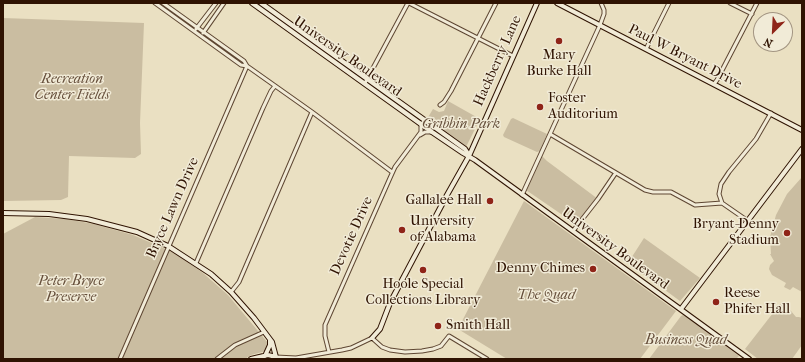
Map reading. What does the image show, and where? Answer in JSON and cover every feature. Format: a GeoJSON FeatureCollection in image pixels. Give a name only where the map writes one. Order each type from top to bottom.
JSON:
{"type":"FeatureCollection","features":[{"type":"Feature","properties":{"kind":"main road","name":"University Boulevard"},"geometry":{"type":"LineString","coordinates":[[252,3],[465,149],[469,156]]}},
{"type":"Feature","properties":{"kind":"main road","name":"University Boulevard"},"geometry":{"type":"LineString","coordinates":[[261,3],[432,132],[469,156],[681,309],[743,357],[749,359]]}},
{"type":"Feature","properties":{"kind":"main road","name":"Hackberry Lane"},"geometry":{"type":"LineString","coordinates":[[372,338],[380,329],[390,303],[469,156],[537,3]]}},
{"type":"Feature","properties":{"kind":"main road","name":"Paul W Bryant Drive"},"geometry":{"type":"LineString","coordinates":[[558,3],[802,130]]}},
{"type":"Feature","properties":{"kind":"main road"},"geometry":{"type":"LineString","coordinates":[[681,309],[802,149]]}},
{"type":"Feature","properties":{"kind":"main road"},"geometry":{"type":"LineString","coordinates":[[3,212],[49,214],[87,219],[137,232],[168,246],[196,263],[231,292],[272,342],[274,358]]}},
{"type":"Feature","properties":{"kind":"main road"},"geometry":{"type":"LineString","coordinates":[[265,356],[270,345],[270,339]]}},
{"type":"Feature","properties":{"kind":"main road"},"geometry":{"type":"LineString","coordinates":[[251,359],[268,355],[274,358]]}},
{"type":"Feature","properties":{"kind":"street"},"geometry":{"type":"LineString","coordinates":[[155,3],[241,65],[247,66]]}},
{"type":"Feature","properties":{"kind":"street"},"geometry":{"type":"LineString","coordinates":[[163,3],[244,61],[247,66],[312,112],[392,172]]}},
{"type":"Feature","properties":{"kind":"street"},"geometry":{"type":"LineString","coordinates":[[195,31],[216,3]]}},
{"type":"Feature","properties":{"kind":"street"},"geometry":{"type":"LineString","coordinates":[[201,36],[224,3]]}},
{"type":"Feature","properties":{"kind":"street"},"geometry":{"type":"LineString","coordinates":[[366,82],[408,3],[513,56]]}},
{"type":"Feature","properties":{"kind":"street"},"geometry":{"type":"LineString","coordinates":[[440,105],[444,102],[449,93],[496,3]]}},
{"type":"Feature","properties":{"kind":"street"},"geometry":{"type":"LineString","coordinates":[[522,195],[600,25],[604,14],[601,3]]}},
{"type":"Feature","properties":{"kind":"street"},"geometry":{"type":"LineString","coordinates":[[646,49],[669,3]]}},
{"type":"Feature","properties":{"kind":"street"},"geometry":{"type":"LineString","coordinates":[[730,3],[752,14]]}},
{"type":"Feature","properties":{"kind":"street"},"geometry":{"type":"LineString","coordinates":[[714,84],[757,3]]}},
{"type":"Feature","properties":{"kind":"street","name":"Bryce Lawn Drive"},"geometry":{"type":"LineString","coordinates":[[120,359],[247,66]]}},
{"type":"Feature","properties":{"kind":"street"},"geometry":{"type":"LineString","coordinates":[[196,263],[271,90],[275,86]]}},
{"type":"Feature","properties":{"kind":"street"},"geometry":{"type":"LineString","coordinates":[[231,292],[239,282],[248,262],[312,112]]}},
{"type":"Feature","properties":{"kind":"street"},"geometry":{"type":"LineString","coordinates":[[748,221],[722,203],[719,194],[721,184],[756,139],[771,114]]}},
{"type":"Feature","properties":{"kind":"street","name":"Devotie Drive"},"geometry":{"type":"LineString","coordinates":[[329,352],[325,336],[325,325],[392,172],[419,136],[421,132],[421,123]]}},
{"type":"Feature","properties":{"kind":"street"},"geometry":{"type":"LineString","coordinates":[[419,136],[425,132],[432,132]]}},
{"type":"Feature","properties":{"kind":"street"},"geometry":{"type":"LineString","coordinates":[[550,134],[615,174],[645,190],[654,192],[674,192],[695,205],[722,203]]}},
{"type":"Feature","properties":{"kind":"street"},"geometry":{"type":"LineString","coordinates":[[573,231],[615,174]]}},
{"type":"Feature","properties":{"kind":"street"},"geometry":{"type":"LineString","coordinates":[[217,359],[235,346],[264,332]]}},
{"type":"Feature","properties":{"kind":"street"},"geometry":{"type":"LineString","coordinates":[[274,358],[296,358],[351,348],[372,338],[385,349],[405,352],[433,349],[444,344],[449,336],[487,359]]}},
{"type":"Feature","properties":{"kind":"green space","name":"Recreation Center Fields"},"geometry":{"type":"Polygon","coordinates":[[[3,18],[144,23],[140,123],[141,154],[135,158],[69,156],[68,197],[61,200],[3,201],[3,18]]]}},
{"type":"Feature","properties":{"kind":"green space","name":"Gribbin Park"},"geometry":{"type":"Polygon","coordinates":[[[448,101],[480,119],[466,147],[427,119],[433,109],[439,112],[444,111],[448,101]]]}},
{"type":"Feature","properties":{"kind":"green space"},"geometry":{"type":"Polygon","coordinates":[[[513,118],[547,134],[540,151],[537,152],[504,137],[503,135],[511,119],[513,118]]]}},
{"type":"Feature","properties":{"kind":"green space"},"geometry":{"type":"Polygon","coordinates":[[[541,155],[598,199],[577,225],[526,190],[541,155]]]}},
{"type":"Feature","properties":{"kind":"green space","name":"Bryant-Denny Stadium"},"geometry":{"type":"Polygon","coordinates":[[[802,177],[802,292],[793,287],[790,290],[784,287],[786,283],[772,275],[769,269],[770,265],[774,261],[770,254],[770,237],[776,215],[787,194],[802,177]]]}},
{"type":"Feature","properties":{"kind":"green space","name":"The Quad"},"geometry":{"type":"Polygon","coordinates":[[[524,201],[676,311],[640,359],[507,359],[458,329],[524,201]]]}},
{"type":"Feature","properties":{"kind":"green space","name":"Peter Bryce Preserve"},"geometry":{"type":"Polygon","coordinates":[[[35,217],[66,219],[94,224],[133,235],[175,253],[203,273],[228,295],[268,343],[268,348],[266,351],[251,355],[245,359],[3,359],[3,234],[35,217]]]}},
{"type":"Feature","properties":{"kind":"green space"},"geometry":{"type":"Polygon","coordinates":[[[644,238],[700,278],[680,301],[628,263],[644,238]]]}},
{"type":"Feature","properties":{"kind":"green space"},"geometry":{"type":"Polygon","coordinates":[[[780,304],[791,311],[796,317],[802,318],[802,345],[792,359],[758,359],[745,349],[780,304]]]}},
{"type":"Feature","properties":{"kind":"green space","name":"Business Quad"},"geometry":{"type":"Polygon","coordinates":[[[683,315],[739,356],[736,359],[649,359],[683,315]]]}},
{"type":"Feature","properties":{"kind":"place","name":"Mary Burke Hall"},"geometry":{"type":"Point","coordinates":[559,41]}},
{"type":"Feature","properties":{"kind":"place","name":"Foster Auditorium"},"geometry":{"type":"Point","coordinates":[540,107]}},
{"type":"Feature","properties":{"kind":"place","name":"Gallalee Hall"},"geometry":{"type":"Point","coordinates":[490,201]}},
{"type":"Feature","properties":{"kind":"place","name":"University of Alabama"},"geometry":{"type":"Point","coordinates":[402,230]}},
{"type":"Feature","properties":{"kind":"place","name":"Bryant-Denny Stadium"},"geometry":{"type":"Point","coordinates":[787,233]}},
{"type":"Feature","properties":{"kind":"place","name":"Denny Chimes"},"geometry":{"type":"Point","coordinates":[593,269]}},
{"type":"Feature","properties":{"kind":"place","name":"Hoole Special Collections Library"},"geometry":{"type":"Point","coordinates":[423,270]}},
{"type":"Feature","properties":{"kind":"place","name":"Reese Phifer Hall"},"geometry":{"type":"Point","coordinates":[716,302]}},
{"type":"Feature","properties":{"kind":"place","name":"Smith Hall"},"geometry":{"type":"Point","coordinates":[438,326]}}]}
